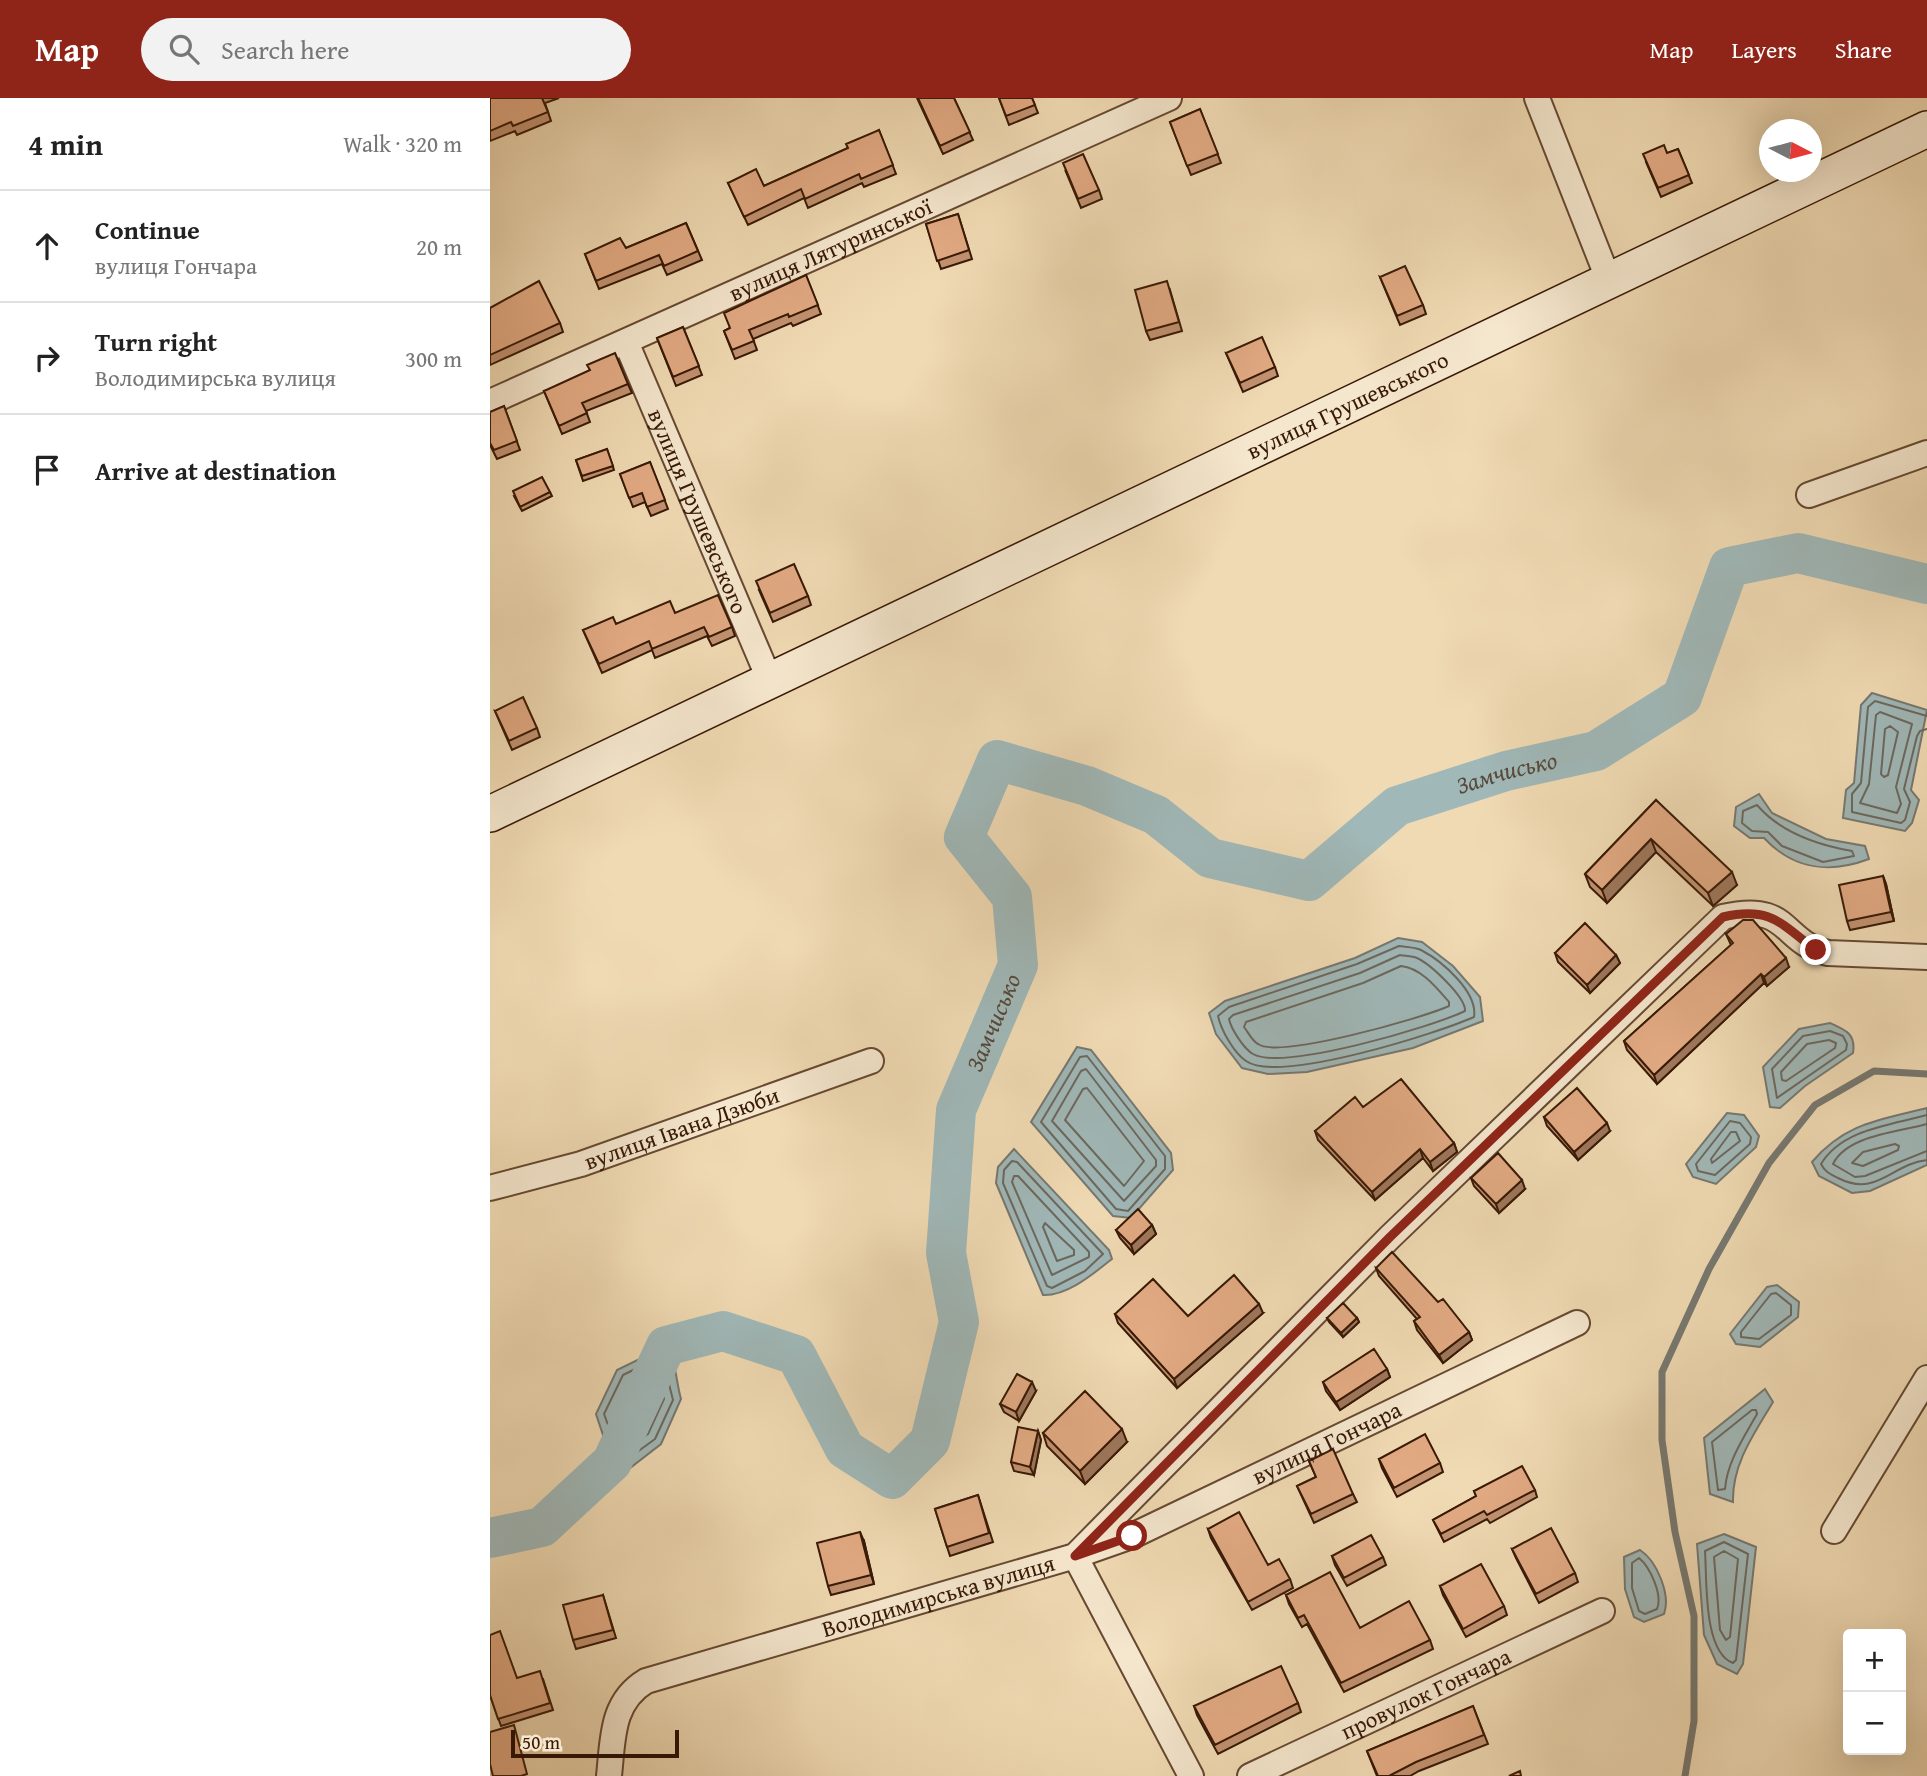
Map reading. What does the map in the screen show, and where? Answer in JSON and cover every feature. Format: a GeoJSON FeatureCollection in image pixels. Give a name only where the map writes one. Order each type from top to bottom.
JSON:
{"type":"FeatureCollection","features":[{"type":"Feature","properties":{"kind":"street","name":"вулиця Лятуринської"},"geometry":{"type":"LineString","coordinates":[[490,402],[1170,98]]}},
{"type":"Feature","properties":{"kind":"street"},"geometry":{"type":"LineString","coordinates":[[1537,98],[1609,281]]}},
{"type":"Feature","properties":{"kind":"street","name":"вулиця Грушевського"},"geometry":{"type":"LineString","coordinates":[[490,814],[1927,129]]}},
{"type":"Feature","properties":{"kind":"street","name":"вулиця Грушевського"},"geometry":{"type":"LineString","coordinates":[[626,342],[770,681]]}},
{"type":"Feature","properties":{"kind":"street"},"geometry":{"type":"LineString","coordinates":[[1809,495],[1927,453]]}},
{"type":"Feature","properties":{"kind":"street","name":"Володимирська вулиця"},"geometry":{"type":"LineString","coordinates":[[609,1776],[617,1712],[635,1688],[646,1681],[1075,1556],[1390,1237],[1723,917],[1743,912],[1764,914],[1785,925],[1816,950],[1828,953],[1927,957]]}},
{"type":"Feature","properties":{"kind":"street","name":"вулиця Івана Дзюби"},"geometry":{"type":"LineString","coordinates":[[490,1188],[581,1164],[871,1060]]}},
{"type":"Feature","properties":{"kind":"street","name":"вулиця Гончара"},"geometry":{"type":"LineString","coordinates":[[1075,1556],[1132,1536],[1577,1323]]}},
{"type":"Feature","properties":{"kind":"street"},"geometry":{"type":"LineString","coordinates":[[1835,1531],[1927,1378]]}},
{"type":"Feature","properties":{"kind":"street"},"geometry":{"type":"LineString","coordinates":[[1075,1556],[1191,1776]]}},
{"type":"Feature","properties":{"kind":"street","name":"провулок Гончара"},"geometry":{"type":"LineString","coordinates":[[1250,1776],[1602,1611]]}},
{"type":"Feature","properties":{"kind":"water"},"geometry":{"type":"Polygon","coordinates":[[[1872,693],[1927,710],[1911,790],[1919,800],[1912,823],[1905,831],[1843,818],[1846,790],[1854,783],[1861,705],[1872,693]]]}},
{"type":"Feature","properties":{"kind":"water"},"geometry":{"type":"Polygon","coordinates":[[[1759,794],[1772,813],[1826,839],[1865,846],[1869,859],[1840,867],[1813,866],[1787,857],[1764,838],[1750,838],[1734,826],[1736,807],[1759,794]]]}},
{"type":"Feature","properties":{"kind":"water"},"geometry":{"type":"Polygon","coordinates":[[[1398,938],[1422,942],[1453,966],[1480,997],[1483,1021],[1413,1048],[1307,1072],[1268,1074],[1242,1068],[1216,1034],[1209,1013],[1225,1001],[1355,958],[1398,938]]]}},
{"type":"Feature","properties":{"kind":"water"},"geometry":{"type":"Polygon","coordinates":[[[1830,1023],[1849,1034],[1853,1041],[1853,1053],[1805,1086],[1780,1108],[1770,1107],[1763,1067],[1799,1029],[1830,1023]]]}},
{"type":"Feature","properties":{"kind":"water"},"geometry":{"type":"Polygon","coordinates":[[[1077,1047],[1091,1050],[1171,1153],[1173,1170],[1131,1218],[1113,1216],[1031,1122],[1077,1047]]]}},
{"type":"Feature","properties":{"kind":"water"},"geometry":{"type":"Polygon","coordinates":[[[1927,1108],[1927,1165],[1870,1191],[1852,1193],[1819,1176],[1812,1162],[1837,1139],[1864,1125],[1927,1108]]]}},
{"type":"Feature","properties":{"kind":"water"},"geometry":{"type":"Polygon","coordinates":[[[1727,1113],[1744,1115],[1759,1136],[1756,1147],[1716,1184],[1693,1177],[1686,1164],[1727,1113]]]}},
{"type":"Feature","properties":{"kind":"water"},"geometry":{"type":"Polygon","coordinates":[[[1014,1149],[1109,1250],[1112,1259],[1080,1283],[1062,1292],[1043,1295],[996,1183],[998,1167],[1014,1149]]]}},
{"type":"Feature","properties":{"kind":"water"},"geometry":{"type":"Polygon","coordinates":[[[1777,1285],[1799,1302],[1798,1317],[1760,1347],[1736,1344],[1730,1334],[1767,1287],[1777,1285]]]}},
{"type":"Feature","properties":{"kind":"water"},"geometry":{"type":"Polygon","coordinates":[[[666,1346],[674,1364],[681,1399],[661,1444],[621,1475],[612,1462],[596,1414],[617,1370],[666,1346]]]}},
{"type":"Feature","properties":{"kind":"water"},"geometry":{"type":"Polygon","coordinates":[[[1765,1389],[1773,1402],[1740,1462],[1733,1502],[1710,1494],[1704,1438],[1765,1389]]]}},
{"type":"Feature","properties":{"kind":"water"},"geometry":{"type":"Polygon","coordinates":[[[1724,1534],[1756,1547],[1743,1664],[1737,1674],[1717,1664],[1704,1635],[1697,1544],[1724,1534]]]}},
{"type":"Feature","properties":{"kind":"water"},"geometry":{"type":"Polygon","coordinates":[[[1640,1550],[1657,1570],[1666,1598],[1664,1614],[1644,1622],[1634,1617],[1625,1589],[1624,1557],[1640,1550]]]}},
{"type":"Feature","properties":{"kind":"building"},"geometry":{"type":"Polygon","coordinates":[[[490,98],[542,98],[548,112],[513,126],[511,122],[490,131],[490,98]]]}},
{"type":"Feature","properties":{"kind":"building"},"geometry":{"type":"Polygon","coordinates":[[[918,98],[954,98],[970,132],[940,146],[918,98]]]}},
{"type":"Feature","properties":{"kind":"building"},"geometry":{"type":"Polygon","coordinates":[[[999,98],[1032,98],[1035,105],[1006,116],[999,98]]]}},
{"type":"Feature","properties":{"kind":"building"},"geometry":{"type":"Polygon","coordinates":[[[1200,109],[1218,154],[1187,166],[1170,122],[1200,109]]]}},
{"type":"Feature","properties":{"kind":"building"},"geometry":{"type":"Polygon","coordinates":[[[879,130],[893,165],[861,179],[859,174],[805,199],[801,189],[744,217],[728,183],[756,169],[764,186],[848,148],[846,144],[879,130]]]}},
{"type":"Feature","properties":{"kind":"building"},"geometry":{"type":"Polygon","coordinates":[[[1664,145],[1667,153],[1678,149],[1689,175],[1658,188],[1643,154],[1664,145]]]}},
{"type":"Feature","properties":{"kind":"building"},"geometry":{"type":"Polygon","coordinates":[[[1083,154],[1099,190],[1078,199],[1063,163],[1083,154]]]}},
{"type":"Feature","properties":{"kind":"building"},"geometry":{"type":"Polygon","coordinates":[[[958,214],[969,250],[937,261],[926,224],[958,214]]]}},
{"type":"Feature","properties":{"kind":"building"},"geometry":{"type":"Polygon","coordinates":[[[686,223],[698,251],[664,266],[659,255],[596,281],[585,254],[620,238],[626,248],[686,223]]]}},
{"type":"Feature","properties":{"kind":"building"},"geometry":{"type":"Polygon","coordinates":[[[1405,266],[1423,305],[1397,316],[1380,277],[1405,266]]]}},
{"type":"Feature","properties":{"kind":"building"},"geometry":{"type":"Polygon","coordinates":[[[806,275],[818,305],[749,330],[754,341],[732,350],[724,331],[730,328],[724,313],[806,275]]]}},
{"type":"Feature","properties":{"kind":"building"},"geometry":{"type":"Polygon","coordinates":[[[539,281],[560,323],[490,355],[490,308],[539,281]]]}},
{"type":"Feature","properties":{"kind":"building"},"geometry":{"type":"Polygon","coordinates":[[[1167,281],[1179,322],[1146,331],[1135,290],[1167,281]]]}},
{"type":"Feature","properties":{"kind":"building"},"geometry":{"type":"Polygon","coordinates":[[[683,327],[699,366],[673,377],[657,338],[683,327]]]}},
{"type":"Feature","properties":{"kind":"building"},"geometry":{"type":"Polygon","coordinates":[[[1262,337],[1275,367],[1240,383],[1226,353],[1262,337]]]}},
{"type":"Feature","properties":{"kind":"building"},"geometry":{"type":"Polygon","coordinates":[[[615,353],[628,384],[582,403],[587,413],[559,426],[544,391],[590,370],[587,365],[615,353]]]}},
{"type":"Feature","properties":{"kind":"building"},"geometry":{"type":"Polygon","coordinates":[[[504,406],[517,441],[494,450],[490,443],[490,412],[504,406]]]}},
{"type":"Feature","properties":{"kind":"building"},"geometry":{"type":"Polygon","coordinates":[[[607,449],[613,466],[582,476],[576,460],[607,449]]]}},
{"type":"Feature","properties":{"kind":"building"},"geometry":{"type":"Polygon","coordinates":[[[650,462],[665,500],[647,507],[642,493],[629,498],[620,474],[650,462]]]}},
{"type":"Feature","properties":{"kind":"building"},"geometry":{"type":"Polygon","coordinates":[[[542,477],[550,492],[520,507],[513,491],[542,477]]]}},
{"type":"Feature","properties":{"kind":"building"},"geometry":{"type":"Polygon","coordinates":[[[794,564],[808,596],[770,613],[756,581],[794,564]]]}},
{"type":"Feature","properties":{"kind":"building"},"geometry":{"type":"Polygon","coordinates":[[[718,595],[732,627],[709,637],[704,627],[652,649],[649,641],[599,664],[583,630],[613,617],[616,624],[670,601],[675,613],[718,595]]]}},
{"type":"Feature","properties":{"kind":"building"},"geometry":{"type":"Polygon","coordinates":[[[523,697],[537,728],[509,741],[495,711],[523,697]]]}},
{"type":"Feature","properties":{"kind":"building"},"geometry":{"type":"Polygon","coordinates":[[[1656,800],[1732,872],[1708,893],[1651,839],[1602,890],[1585,874],[1656,800]]]}},
{"type":"Feature","properties":{"kind":"building"},"geometry":{"type":"Polygon","coordinates":[[[1883,876],[1891,912],[1847,921],[1839,885],[1883,876]]]}},
{"type":"Feature","properties":{"kind":"building"},"geometry":{"type":"Polygon","coordinates":[[[1743,920],[1753,920],[1786,958],[1764,977],[1761,974],[1654,1075],[1624,1041],[1733,943],[1726,934],[1743,920]]]}},
{"type":"Feature","properties":{"kind":"building"},"geometry":{"type":"Polygon","coordinates":[[[1585,923],[1616,955],[1587,985],[1555,953],[1585,923]]]}},
{"type":"Feature","properties":{"kind":"building"},"geometry":{"type":"Polygon","coordinates":[[[1401,1079],[1454,1143],[1430,1162],[1420,1149],[1372,1192],[1315,1131],[1355,1097],[1363,1107],[1401,1079]]]}},
{"type":"Feature","properties":{"kind":"building"},"geometry":{"type":"Polygon","coordinates":[[[1577,1088],[1607,1123],[1574,1152],[1544,1117],[1577,1088]]]}},
{"type":"Feature","properties":{"kind":"building"},"geometry":{"type":"Polygon","coordinates":[[[1498,1153],[1522,1180],[1496,1204],[1471,1178],[1498,1153]]]}},
{"type":"Feature","properties":{"kind":"building"},"geometry":{"type":"Polygon","coordinates":[[[1138,1209],[1152,1225],[1131,1245],[1116,1230],[1138,1209]]]}},
{"type":"Feature","properties":{"kind":"building"},"geometry":{"type":"Polygon","coordinates":[[[1392,1252],[1438,1302],[1443,1299],[1469,1332],[1439,1355],[1414,1321],[1420,1317],[1376,1268],[1392,1252]]]}},
{"type":"Feature","properties":{"kind":"building"},"geometry":{"type":"Polygon","coordinates":[[[1234,1275],[1259,1304],[1174,1379],[1115,1314],[1153,1279],[1188,1316],[1234,1275]]]}},
{"type":"Feature","properties":{"kind":"building"},"geometry":{"type":"Polygon","coordinates":[[[1343,1303],[1357,1318],[1341,1333],[1327,1318],[1343,1303]]]}},
{"type":"Feature","properties":{"kind":"building"},"geometry":{"type":"Polygon","coordinates":[[[1374,1349],[1387,1369],[1336,1402],[1323,1382],[1374,1349]]]}},
{"type":"Feature","properties":{"kind":"building"},"geometry":{"type":"Polygon","coordinates":[[[1017,1374],[1032,1382],[1016,1412],[1000,1404],[1017,1374]]]}},
{"type":"Feature","properties":{"kind":"building"},"geometry":{"type":"Polygon","coordinates":[[[1085,1391],[1122,1429],[1080,1471],[1043,1433],[1085,1391]]]}},
{"type":"Feature","properties":{"kind":"building"},"geometry":{"type":"Polygon","coordinates":[[[1018,1427],[1038,1431],[1030,1467],[1011,1462],[1018,1427]]]}},
{"type":"Feature","properties":{"kind":"building"},"geometry":{"type":"Polygon","coordinates":[[[1425,1434],[1440,1463],[1394,1488],[1379,1459],[1425,1434]]]}},
{"type":"Feature","properties":{"kind":"building"},"geometry":{"type":"Polygon","coordinates":[[[1333,1449],[1353,1494],[1311,1514],[1297,1486],[1316,1477],[1309,1461],[1333,1449]]]}},
{"type":"Feature","properties":{"kind":"building"},"geometry":{"type":"Polygon","coordinates":[[[1522,1466],[1535,1490],[1487,1515],[1484,1511],[1441,1534],[1433,1520],[1476,1496],[1474,1491],[1522,1466]]]}},
{"type":"Feature","properties":{"kind":"building"},"geometry":{"type":"Polygon","coordinates":[[[978,1495],[989,1533],[947,1547],[935,1509],[978,1495]]]}},
{"type":"Feature","properties":{"kind":"building"},"geometry":{"type":"Polygon","coordinates":[[[1239,1512],[1268,1565],[1279,1559],[1290,1579],[1248,1602],[1208,1529],[1239,1512]]]}},
{"type":"Feature","properties":{"kind":"building"},"geometry":{"type":"Polygon","coordinates":[[[1551,1528],[1575,1573],[1536,1594],[1512,1549],[1551,1528]]]}},
{"type":"Feature","properties":{"kind":"building"},"geometry":{"type":"Polygon","coordinates":[[[860,1532],[871,1575],[828,1586],[817,1543],[860,1532]]]}},
{"type":"Feature","properties":{"kind":"building"},"geometry":{"type":"Polygon","coordinates":[[[1371,1535],[1383,1557],[1344,1578],[1332,1556],[1371,1535]]]}},
{"type":"Feature","properties":{"kind":"building"},"geometry":{"type":"Polygon","coordinates":[[[1481,1564],[1504,1606],[1463,1629],[1440,1586],[1481,1564]]]}},
{"type":"Feature","properties":{"kind":"building"},"geometry":{"type":"Polygon","coordinates":[[[1330,1572],[1360,1628],[1409,1601],[1430,1640],[1341,1683],[1304,1615],[1298,1618],[1286,1595],[1330,1572]]]}},
{"type":"Feature","properties":{"kind":"building"},"geometry":{"type":"Polygon","coordinates":[[[603,1595],[613,1630],[573,1640],[563,1605],[603,1595]]]}},
{"type":"Feature","properties":{"kind":"building"},"geometry":{"type":"Polygon","coordinates":[[[500,1631],[517,1678],[540,1671],[550,1703],[498,1719],[490,1695],[490,1635],[500,1631]]]}},
{"type":"Feature","properties":{"kind":"building"},"geometry":{"type":"Polygon","coordinates":[[[1281,1666],[1298,1703],[1215,1745],[1194,1706],[1281,1666]]]}},
{"type":"Feature","properties":{"kind":"building"},"geometry":{"type":"Polygon","coordinates":[[[1473,1706],[1484,1735],[1416,1762],[1389,1776],[1378,1776],[1367,1751],[1473,1706]]]}},
{"type":"Feature","properties":{"kind":"building"},"geometry":{"type":"Polygon","coordinates":[[[514,1725],[527,1774],[493,1776],[490,1764],[490,1732],[514,1725]]]}},
{"type":"Feature","properties":{"kind":"waterway","name":"Замчисько"},"geometry":{"type":"LineString","coordinates":[[490,1538],[542,1527],[612,1462],[666,1346],[723,1331],[796,1355],[845,1449],[892,1479],[930,1441],[959,1322],[946,1253],[956,1110],[1018,965],[1012,897],[964,837],[997,760],[1087,786],[1156,815],[1210,858],[1309,881],[1397,806],[1506,771],[1596,751],[1682,697],[1729,567],[1798,553],[1927,584]]}},
{"type":"Feature","properties":{"kind":"waterway"},"geometry":{"type":"LineString","coordinates":[[1685,1776],[1694,1721],[1694,1616],[1675,1532],[1662,1440],[1662,1372],[1709,1269],[1769,1163],[1815,1105],[1874,1071],[1927,1074]]}},
{"type":"Feature","properties":{"kind":"route"},"geometry":{"type":"LineString","coordinates":[[1132,1536],[1075,1556],[1390,1237],[1723,917],[1743,912],[1764,914],[1778,920],[1816,950]]}}]}
